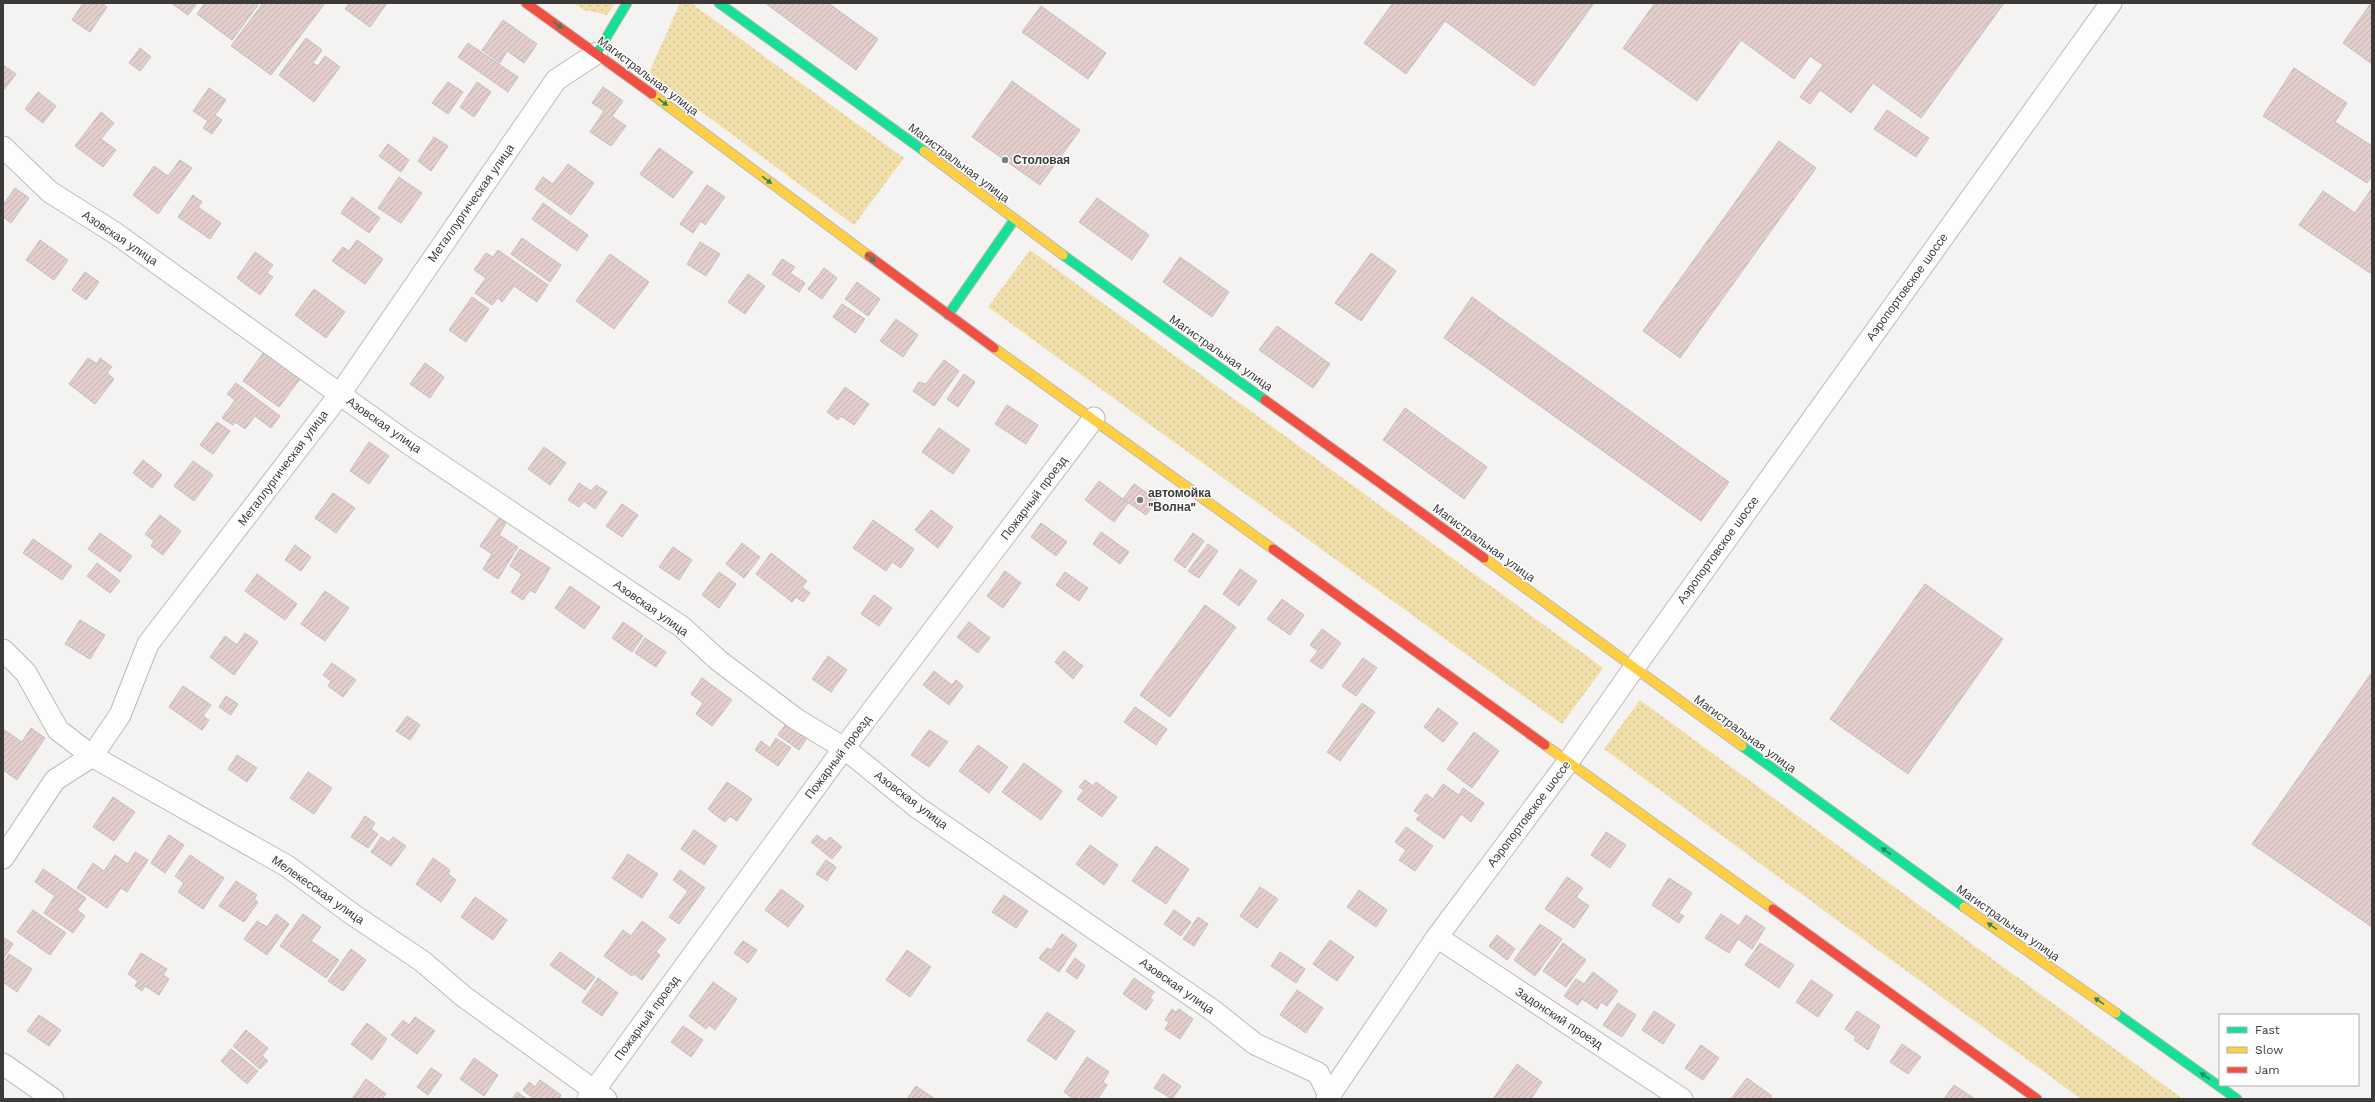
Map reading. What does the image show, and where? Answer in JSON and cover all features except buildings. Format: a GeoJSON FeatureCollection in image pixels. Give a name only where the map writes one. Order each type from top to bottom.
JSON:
{"type":"FeatureCollection","features":[{"type":"Feature","properties":{"kind":"main road","name":"Магистральная улица"},"geometry":{"type":"LineString","coordinates":[[526,3],[598,53],[948,315],[1094,418],[1568,762],[2037,1099]]}},
{"type":"Feature","properties":{"kind":"main road","name":"Металлургическая улица"},"geometry":{"type":"LineString","coordinates":[[598,53],[627,3]]}},
{"type":"Feature","properties":{"kind":"main road","name":"Магистральная улица"},"geometry":{"type":"LineString","coordinates":[[719,3],[882,120],[1014,220],[1319,438],[1904,864],[2236,1099]]}},
{"type":"Feature","properties":{"kind":"main road"},"geometry":{"type":"LineString","coordinates":[[948,315],[1014,220]]}},
{"type":"Feature","properties":{"kind":"street","name":"Аэропортовское шоссе"},"geometry":{"type":"LineString","coordinates":[[1329,1098],[1437,937],[1568,762],[2111,3]]}},
{"type":"Feature","properties":{"kind":"street","name":"Металлургическая улица"},"geometry":{"type":"LineString","coordinates":[[3,858],[55,780],[92,756],[120,716],[148,644],[340,394],[556,80],[598,53]]}},
{"type":"Feature","properties":{"kind":"street","name":"Азовская улица"},"geometry":{"type":"LineString","coordinates":[[3,147],[50,192],[115,232],[405,441],[682,627],[718,660],[796,719],[844,748],[918,808],[1215,1012],[1255,1044],[1318,1073],[1329,1098]]}},
{"type":"Feature","properties":{"kind":"street","name":"Пожарный проезд"},"geometry":{"type":"LineString","coordinates":[[596,1096],[844,748],[1094,418]]}},
{"type":"Feature","properties":{"kind":"street","name":"Мелекесская улица"},"geometry":{"type":"LineString","coordinates":[[3,650],[26,673],[58,730],[92,756],[287,866],[352,914],[422,961],[469,1001],[596,1096]]}},
{"type":"Feature","properties":{"kind":"street","name":"Задонский проезд"},"geometry":{"type":"LineString","coordinates":[[1437,937],[1682,1099]]}},
{"type":"Feature","properties":{"kind":"street"},"geometry":{"type":"LineString","coordinates":[[3,1064],[53,1099]]}},
{"type":"Feature","properties":{"kind":"shaded area"},"geometry":{"type":"Polygon","coordinates":[[[573,3],[615,3],[607,15],[584,10],[573,3]]]}},
{"type":"Feature","properties":{"kind":"shaded area"},"geometry":{"type":"Polygon","coordinates":[[[680,3],[691,3],[904,158],[854,225],[649,73],[680,3]]]}},
{"type":"Feature","properties":{"kind":"shaded area"},"geometry":{"type":"Polygon","coordinates":[[[1030,250],[1603,668],[1562,724],[988,307],[1030,250]]]}},
{"type":"Feature","properties":{"kind":"shaded area"},"geometry":{"type":"Polygon","coordinates":[[[1640,700],[2183,1099],[2081,1099],[1604,749],[1640,700]]]}},
{"type":"Feature","properties":{"kind":"traffic: fast"},"geometry":{"type":"LineString","coordinates":[[597,53],[627,3]]}},
{"type":"Feature","properties":{"kind":"traffic: fast"},"geometry":{"type":"LineString","coordinates":[[719,3],[924,151]]}},
{"type":"Feature","properties":{"kind":"traffic: fast"},"geometry":{"type":"LineString","coordinates":[[948,315],[1014,220]]}},
{"type":"Feature","properties":{"kind":"traffic: fast"},"geometry":{"type":"LineString","coordinates":[[1063,255],[1265,400]]}},
{"type":"Feature","properties":{"kind":"traffic: fast"},"geometry":{"type":"LineString","coordinates":[[1742,746],[1964,907]]}},
{"type":"Feature","properties":{"kind":"traffic: fast"},"geometry":{"type":"LineString","coordinates":[[2116,1013],[2237,1099]]}},
{"type":"Feature","properties":{"kind":"traffic: slow"},"geometry":{"type":"LineString","coordinates":[[652,94],[869,256]]}},
{"type":"Feature","properties":{"kind":"traffic: slow"},"geometry":{"type":"LineString","coordinates":[[924,151],[1063,255]]}},
{"type":"Feature","properties":{"kind":"traffic: slow"},"geometry":{"type":"LineString","coordinates":[[994,348],[1273,549]]}},
{"type":"Feature","properties":{"kind":"traffic: slow"},"geometry":{"type":"LineString","coordinates":[[1484,558],[1742,746]]}},
{"type":"Feature","properties":{"kind":"traffic: slow"},"geometry":{"type":"LineString","coordinates":[[1545,745],[1773,909]]}},
{"type":"Feature","properties":{"kind":"traffic: slow"},"geometry":{"type":"LineString","coordinates":[[1964,907],[2116,1013]]}},
{"type":"Feature","properties":{"kind":"traffic: jam"},"geometry":{"type":"LineString","coordinates":[[526,3],[652,94]]}},
{"type":"Feature","properties":{"kind":"traffic: jam"},"geometry":{"type":"LineString","coordinates":[[869,256],[994,348]]}},
{"type":"Feature","properties":{"kind":"traffic: jam"},"geometry":{"type":"LineString","coordinates":[[1265,400],[1484,558]]}},
{"type":"Feature","properties":{"kind":"traffic: jam"},"geometry":{"type":"LineString","coordinates":[[1273,549],[1545,745]]}},
{"type":"Feature","properties":{"kind":"traffic: jam"},"geometry":{"type":"LineString","coordinates":[[1773,909],[2037,1099]]}},
{"type":"Feature","properties":{"kind":"place","name":"Столовая"},"geometry":{"type":"Point","coordinates":[1005,160]}},
{"type":"Feature","properties":{"kind":"place","name":"автомойка \"Волна\""},"geometry":{"type":"Point","coordinates":[1140,500]}}]}
